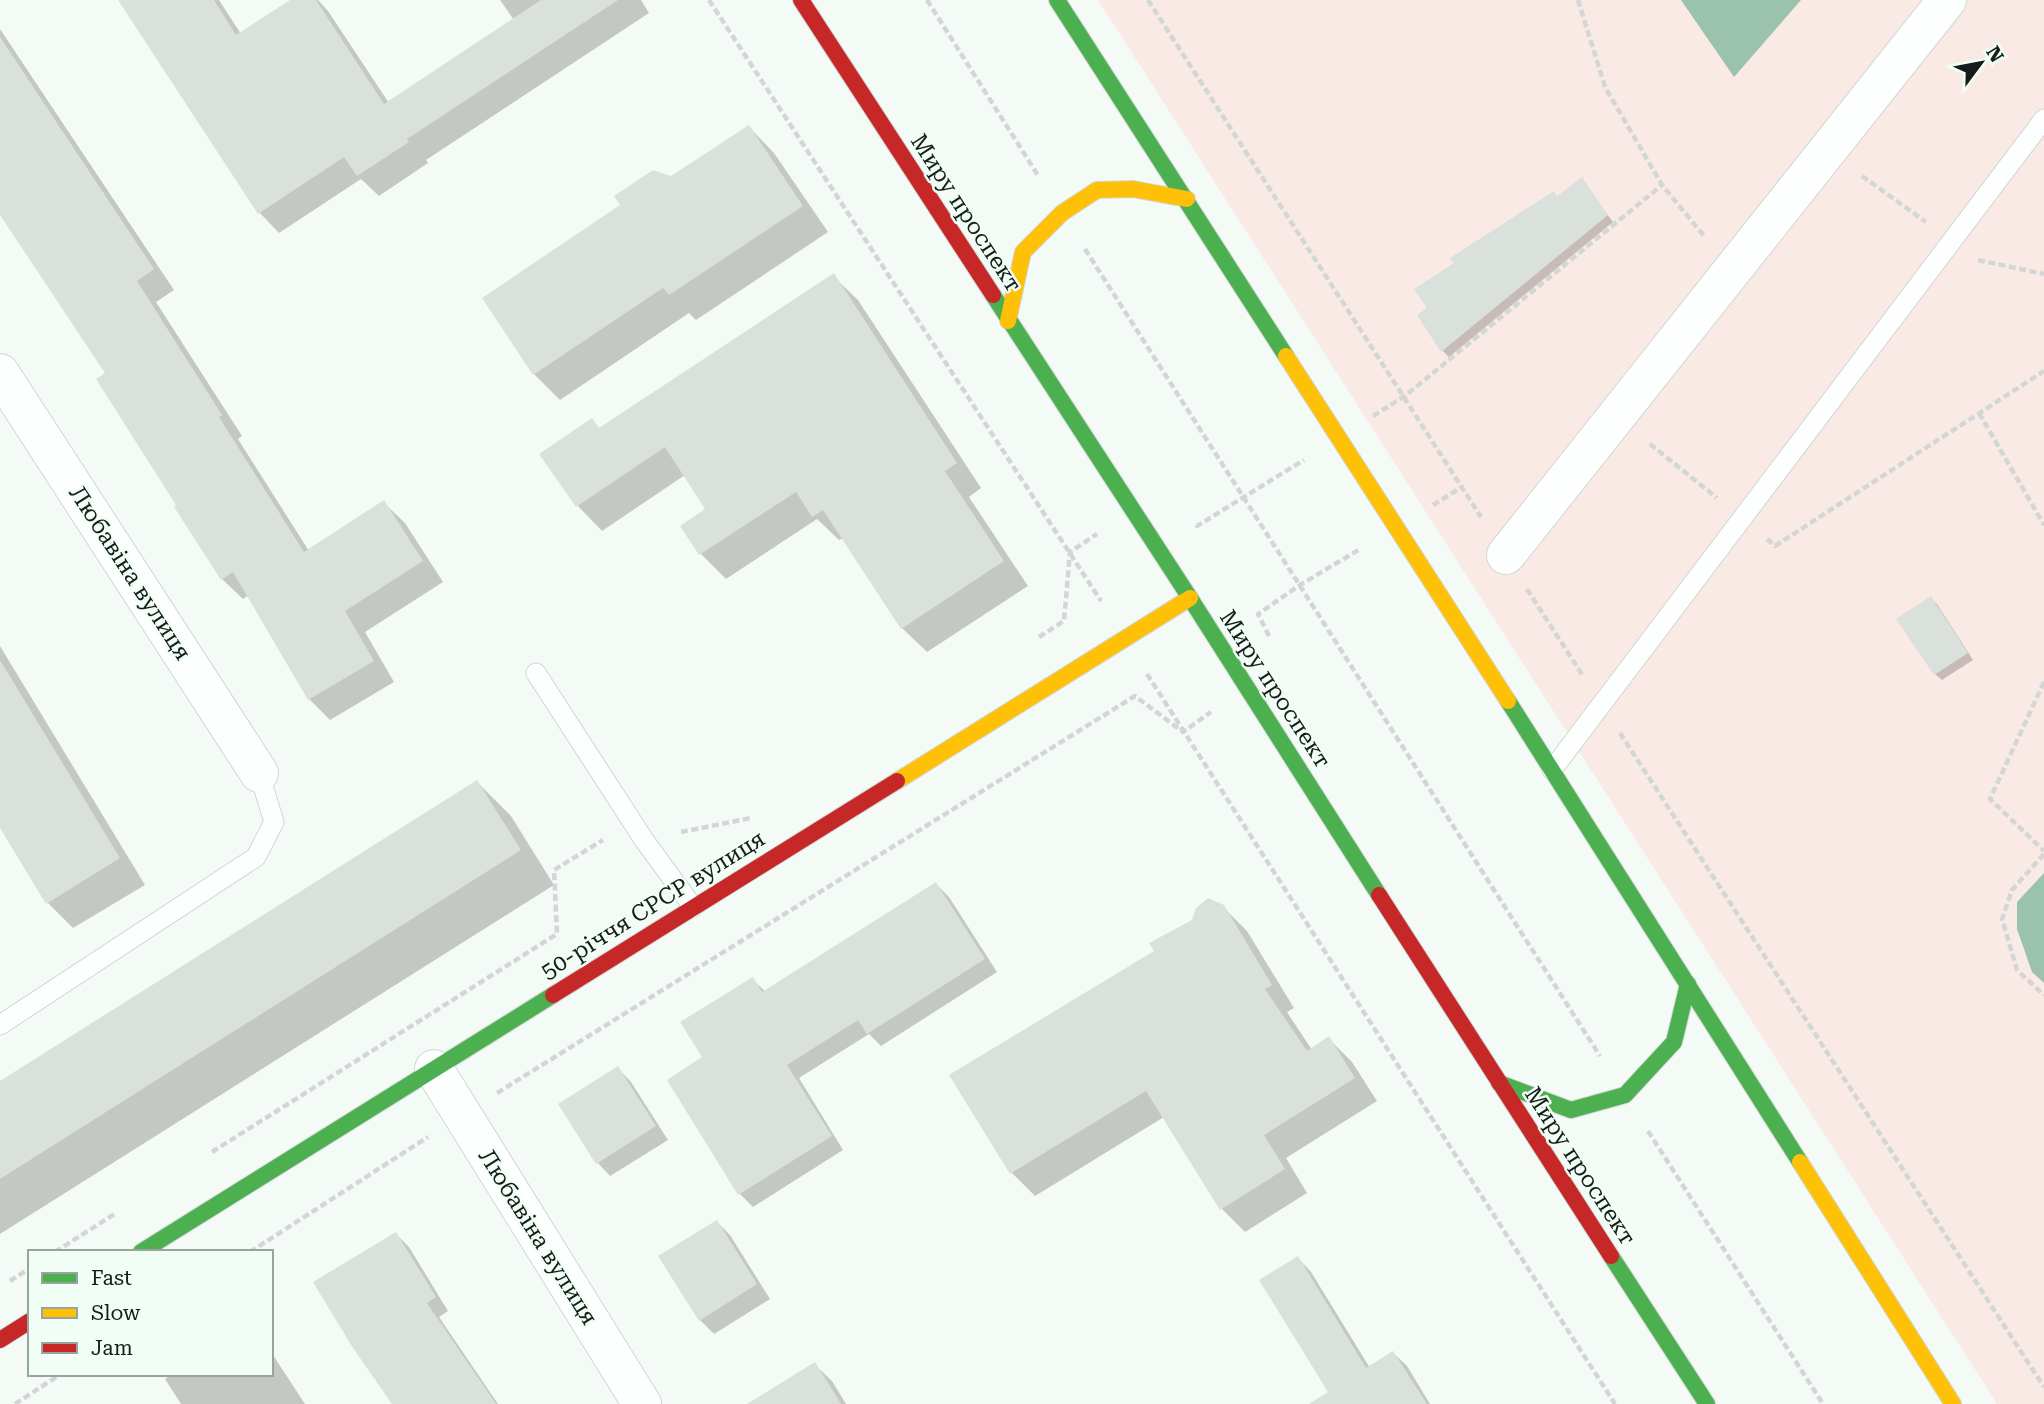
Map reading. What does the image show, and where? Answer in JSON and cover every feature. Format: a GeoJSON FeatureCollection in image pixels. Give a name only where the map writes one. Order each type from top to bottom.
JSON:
{"type":"FeatureCollection","features":[{"type":"Feature","properties":{"kind":"main road","name":"Миру проспект"},"geometry":{"type":"LineString","coordinates":[[801,0],[1247,687],[1707,1404]]}},
{"type":"Feature","properties":{"kind":"main road"},"geometry":{"type":"LineString","coordinates":[[1058,0],[1552,770],[1953,1404]]}},
{"type":"Feature","properties":{"kind":"main road"},"geometry":{"type":"LineString","coordinates":[[1008,321],[1023,252],[1062,213],[1097,190],[1133,189],[1187,199]]}},
{"type":"Feature","properties":{"kind":"main road","name":"50-річчя СРСР вулиця"},"geometry":{"type":"LineString","coordinates":[[144,1250],[1189,598]]}},
{"type":"Feature","properties":{"kind":"main road"},"geometry":{"type":"LineString","coordinates":[[1499,1083],[1570,1110],[1625,1095],[1674,1042],[1688,984]]}},
{"type":"Feature","properties":{"kind":"main road"},"geometry":{"type":"LineString","coordinates":[[0,1340],[28,1322]]}},
{"type":"Feature","properties":{"kind":"street"},"geometry":{"type":"LineString","coordinates":[[1506,555],[1947,0]]}},
{"type":"Feature","properties":{"kind":"street","name":"Любавіна вулиця"},"geometry":{"type":"LineString","coordinates":[[0,373],[259,773]]}},
{"type":"Feature","properties":{"kind":"street","name":"Любавіна вулиця"},"geometry":{"type":"LineString","coordinates":[[434,1069],[642,1404]]}},
{"type":"Feature","properties":{"kind":"lane"},"geometry":{"type":"LineString","coordinates":[[1552,770],[2044,119]]}},
{"type":"Feature","properties":{"kind":"lane"},"geometry":{"type":"LineString","coordinates":[[536,673],[643,840],[693,907]]}},
{"type":"Feature","properties":{"kind":"lane"},"geometry":{"type":"LineString","coordinates":[[0,1025],[256,857],[274,822],[259,773]]}},
{"type":"Feature","properties":{"kind":"path"},"geometry":{"type":"LineString","coordinates":[[709,0],[1070,552],[1182,732],[1615,1404]]}},
{"type":"Feature","properties":{"kind":"path"},"geometry":{"type":"LineString","coordinates":[[928,0],[1823,1404]]}},
{"type":"Feature","properties":{"kind":"path"},"geometry":{"type":"LineString","coordinates":[[1578,0],[1605,87],[1662,185],[1732,271]]}},
{"type":"Feature","properties":{"kind":"path"},"geometry":{"type":"LineString","coordinates":[[1190,516],[1197,526],[1405,397],[1662,185]]}},
{"type":"Feature","properties":{"kind":"path"},"geometry":{"type":"LineString","coordinates":[[1979,413],[2044,525]]}},
{"type":"Feature","properties":{"kind":"path"},"geometry":{"type":"LineString","coordinates":[[1270,638],[1258,614],[1300,585],[1462,488]]}},
{"type":"Feature","properties":{"kind":"path"},"geometry":{"type":"LineString","coordinates":[[1070,552],[1132,511]]}},
{"type":"Feature","properties":{"kind":"path"},"geometry":{"type":"LineString","coordinates":[[1029,643],[1064,621],[1070,552]]}},
{"type":"Feature","properties":{"kind":"path"},"geometry":{"type":"LineString","coordinates":[[2044,682],[1990,799],[2044,852],[2012,890],[2002,919],[2017,970],[2044,995]]}},
{"type":"Feature","properties":{"kind":"path"},"geometry":{"type":"LineString","coordinates":[[1182,732],[1247,687]]}},
{"type":"Feature","properties":{"kind":"path"},"geometry":{"type":"LineString","coordinates":[[253,1250],[462,1114],[1135,696],[1182,732]]}},
{"type":"Feature","properties":{"kind":"path"},"geometry":{"type":"LineString","coordinates":[[208,1155],[557,934],[554,870],[602,840],[643,840],[762,815]]}},
{"type":"Feature","properties":{"kind":"path"},"geometry":{"type":"LineString","coordinates":[[58,1250],[126,1207]]}},
{"type":"Feature","properties":{"kind":"path"},"geometry":{"type":"LineString","coordinates":[[0,1287],[28,1269]]}},
{"type":"Feature","properties":{"kind":"path"},"geometry":{"type":"LineString","coordinates":[[15,1404],[58,1376]]}},
{"type":"Feature","properties":{"kind":"shaded area"},"geometry":{"type":"Polygon","coordinates":[[[1098,0],[2044,0],[2044,1404],[1997,1404],[1098,0]]]}},
{"type":"Feature","properties":{"kind":"shaded area"},"geometry":{"type":"Polygon","coordinates":[[[1681,0],[1801,0],[1734,77],[1681,0]]]}},
{"type":"Feature","properties":{"kind":"shaded area"},"geometry":{"type":"Polygon","coordinates":[[[2044,873],[2044,983],[2032,972],[2017,929],[2017,902],[2044,873]]]}},
{"type":"Feature","properties":{"kind":"building"},"geometry":{"type":"Polygon","coordinates":[[[118,0],[214,0],[236,35],[290,0],[316,0],[384,104],[541,0],[618,0],[407,139],[409,142],[357,176],[344,157],[258,214],[118,0]]]}},
{"type":"Feature","properties":{"kind":"building"},"geometry":{"type":"Polygon","coordinates":[[[0,37],[154,269],[137,281],[304,552],[384,500],[423,561],[345,611],[374,661],[308,700],[233,572],[221,580],[174,507],[176,505],[96,379],[105,373],[0,215],[0,37]]]}},
{"type":"Feature","properties":{"kind":"building"},"geometry":{"type":"Polygon","coordinates":[[[749,125],[803,206],[669,295],[663,288],[533,375],[482,298],[620,205],[614,196],[653,170],[671,176],[749,125]]]}},
{"type":"Feature","properties":{"kind":"building"},"geometry":{"type":"Polygon","coordinates":[[[1582,177],[1608,215],[1441,352],[1417,315],[1427,308],[1414,289],[1454,263],[1450,258],[1554,191],[1556,197],[1582,177]]]}},
{"type":"Feature","properties":{"kind":"building"},"geometry":{"type":"Polygon","coordinates":[[[834,273],[957,463],[945,471],[1004,561],[901,629],[823,510],[812,517],[796,492],[699,555],[680,526],[705,509],[665,447],[576,507],[539,454],[592,418],[599,428],[834,273]]]}},
{"type":"Feature","properties":{"kind":"building"},"geometry":{"type":"Polygon","coordinates":[[[1931,596],[1968,653],[1934,675],[1896,619],[1931,596]]]}},
{"type":"Feature","properties":{"kind":"building"},"geometry":{"type":"Polygon","coordinates":[[[0,660],[120,858],[46,904],[0,828],[0,660]]]}},
{"type":"Feature","properties":{"kind":"building"},"geometry":{"type":"Polygon","coordinates":[[[477,780],[521,850],[0,1179],[0,1081],[477,780]]]}},
{"type":"Feature","properties":{"kind":"building"},"geometry":{"type":"Polygon","coordinates":[[[936,882],[985,959],[867,1034],[858,1020],[787,1065],[832,1136],[738,1195],[667,1080],[702,1057],[680,1022],[753,977],[762,992],[936,882]]]}},
{"type":"Feature","properties":{"kind":"building"},"geometry":{"type":"Polygon","coordinates":[[[1208,898],[1224,905],[1272,985],[1265,989],[1307,1051],[1329,1036],[1355,1078],[1264,1135],[1285,1169],[1220,1210],[1146,1091],[1010,1174],[949,1075],[1154,951],[1149,943],[1192,920],[1196,908],[1208,898]]]}},
{"type":"Feature","properties":{"kind":"building"},"geometry":{"type":"Polygon","coordinates":[[[618,1066],[656,1126],[596,1164],[558,1104],[618,1066]]]}},
{"type":"Feature","properties":{"kind":"building"},"geometry":{"type":"Polygon","coordinates":[[[717,1220],[757,1284],[699,1321],[658,1256],[717,1220]]]}},
{"type":"Feature","properties":{"kind":"building"},"geometry":{"type":"Polygon","coordinates":[[[396,1232],[436,1297],[427,1303],[496,1404],[392,1404],[353,1348],[313,1282],[396,1232]]]}},
{"type":"Feature","properties":{"kind":"building"},"geometry":{"type":"Polygon","coordinates":[[[1298,1256],[1366,1368],[1393,1351],[1427,1404],[1309,1404],[1328,1392],[1259,1280],[1298,1256]]]}},
{"type":"Feature","properties":{"kind":"building"},"geometry":{"type":"Polygon","coordinates":[[[815,1362],[841,1404],[747,1404],[815,1362]]]}},
{"type":"Feature","properties":{"kind":"traffic: fast"},"geometry":{"type":"LineString","coordinates":[[1057,0],[1286,356]]}},
{"type":"Feature","properties":{"kind":"traffic: fast"},"geometry":{"type":"LineString","coordinates":[[993,295],[1379,895]]}},
{"type":"Feature","properties":{"kind":"traffic: fast"},"geometry":{"type":"LineString","coordinates":[[1508,701],[1800,1162]]}},
{"type":"Feature","properties":{"kind":"traffic: fast"},"geometry":{"type":"LineString","coordinates":[[1499,1083],[1571,1110],[1625,1095],[1674,1042],[1688,984]]}},
{"type":"Feature","properties":{"kind":"traffic: fast"},"geometry":{"type":"LineString","coordinates":[[144,1250],[553,995]]}},
{"type":"Feature","properties":{"kind":"traffic: fast"},"geometry":{"type":"LineString","coordinates":[[1611,1256],[1707,1404]]}},
{"type":"Feature","properties":{"kind":"traffic: slow"},"geometry":{"type":"LineString","coordinates":[[1008,321],[1023,252],[1062,213],[1097,190],[1133,189],[1187,199]]}},
{"type":"Feature","properties":{"kind":"traffic: slow"},"geometry":{"type":"LineString","coordinates":[[1286,356],[1508,701]]}},
{"type":"Feature","properties":{"kind":"traffic: slow"},"geometry":{"type":"LineString","coordinates":[[897,781],[1190,598]]}},
{"type":"Feature","properties":{"kind":"traffic: slow"},"geometry":{"type":"LineString","coordinates":[[1800,1162],[1953,1404]]}},
{"type":"Feature","properties":{"kind":"traffic: jam"},"geometry":{"type":"LineString","coordinates":[[801,0],[993,295]]}},
{"type":"Feature","properties":{"kind":"traffic: jam"},"geometry":{"type":"LineString","coordinates":[[553,995],[897,781]]}},
{"type":"Feature","properties":{"kind":"traffic: jam"},"geometry":{"type":"LineString","coordinates":[[1379,895],[1611,1256]]}},
{"type":"Feature","properties":{"kind":"traffic: jam"},"geometry":{"type":"LineString","coordinates":[[0,1340],[28,1322]]}}]}
